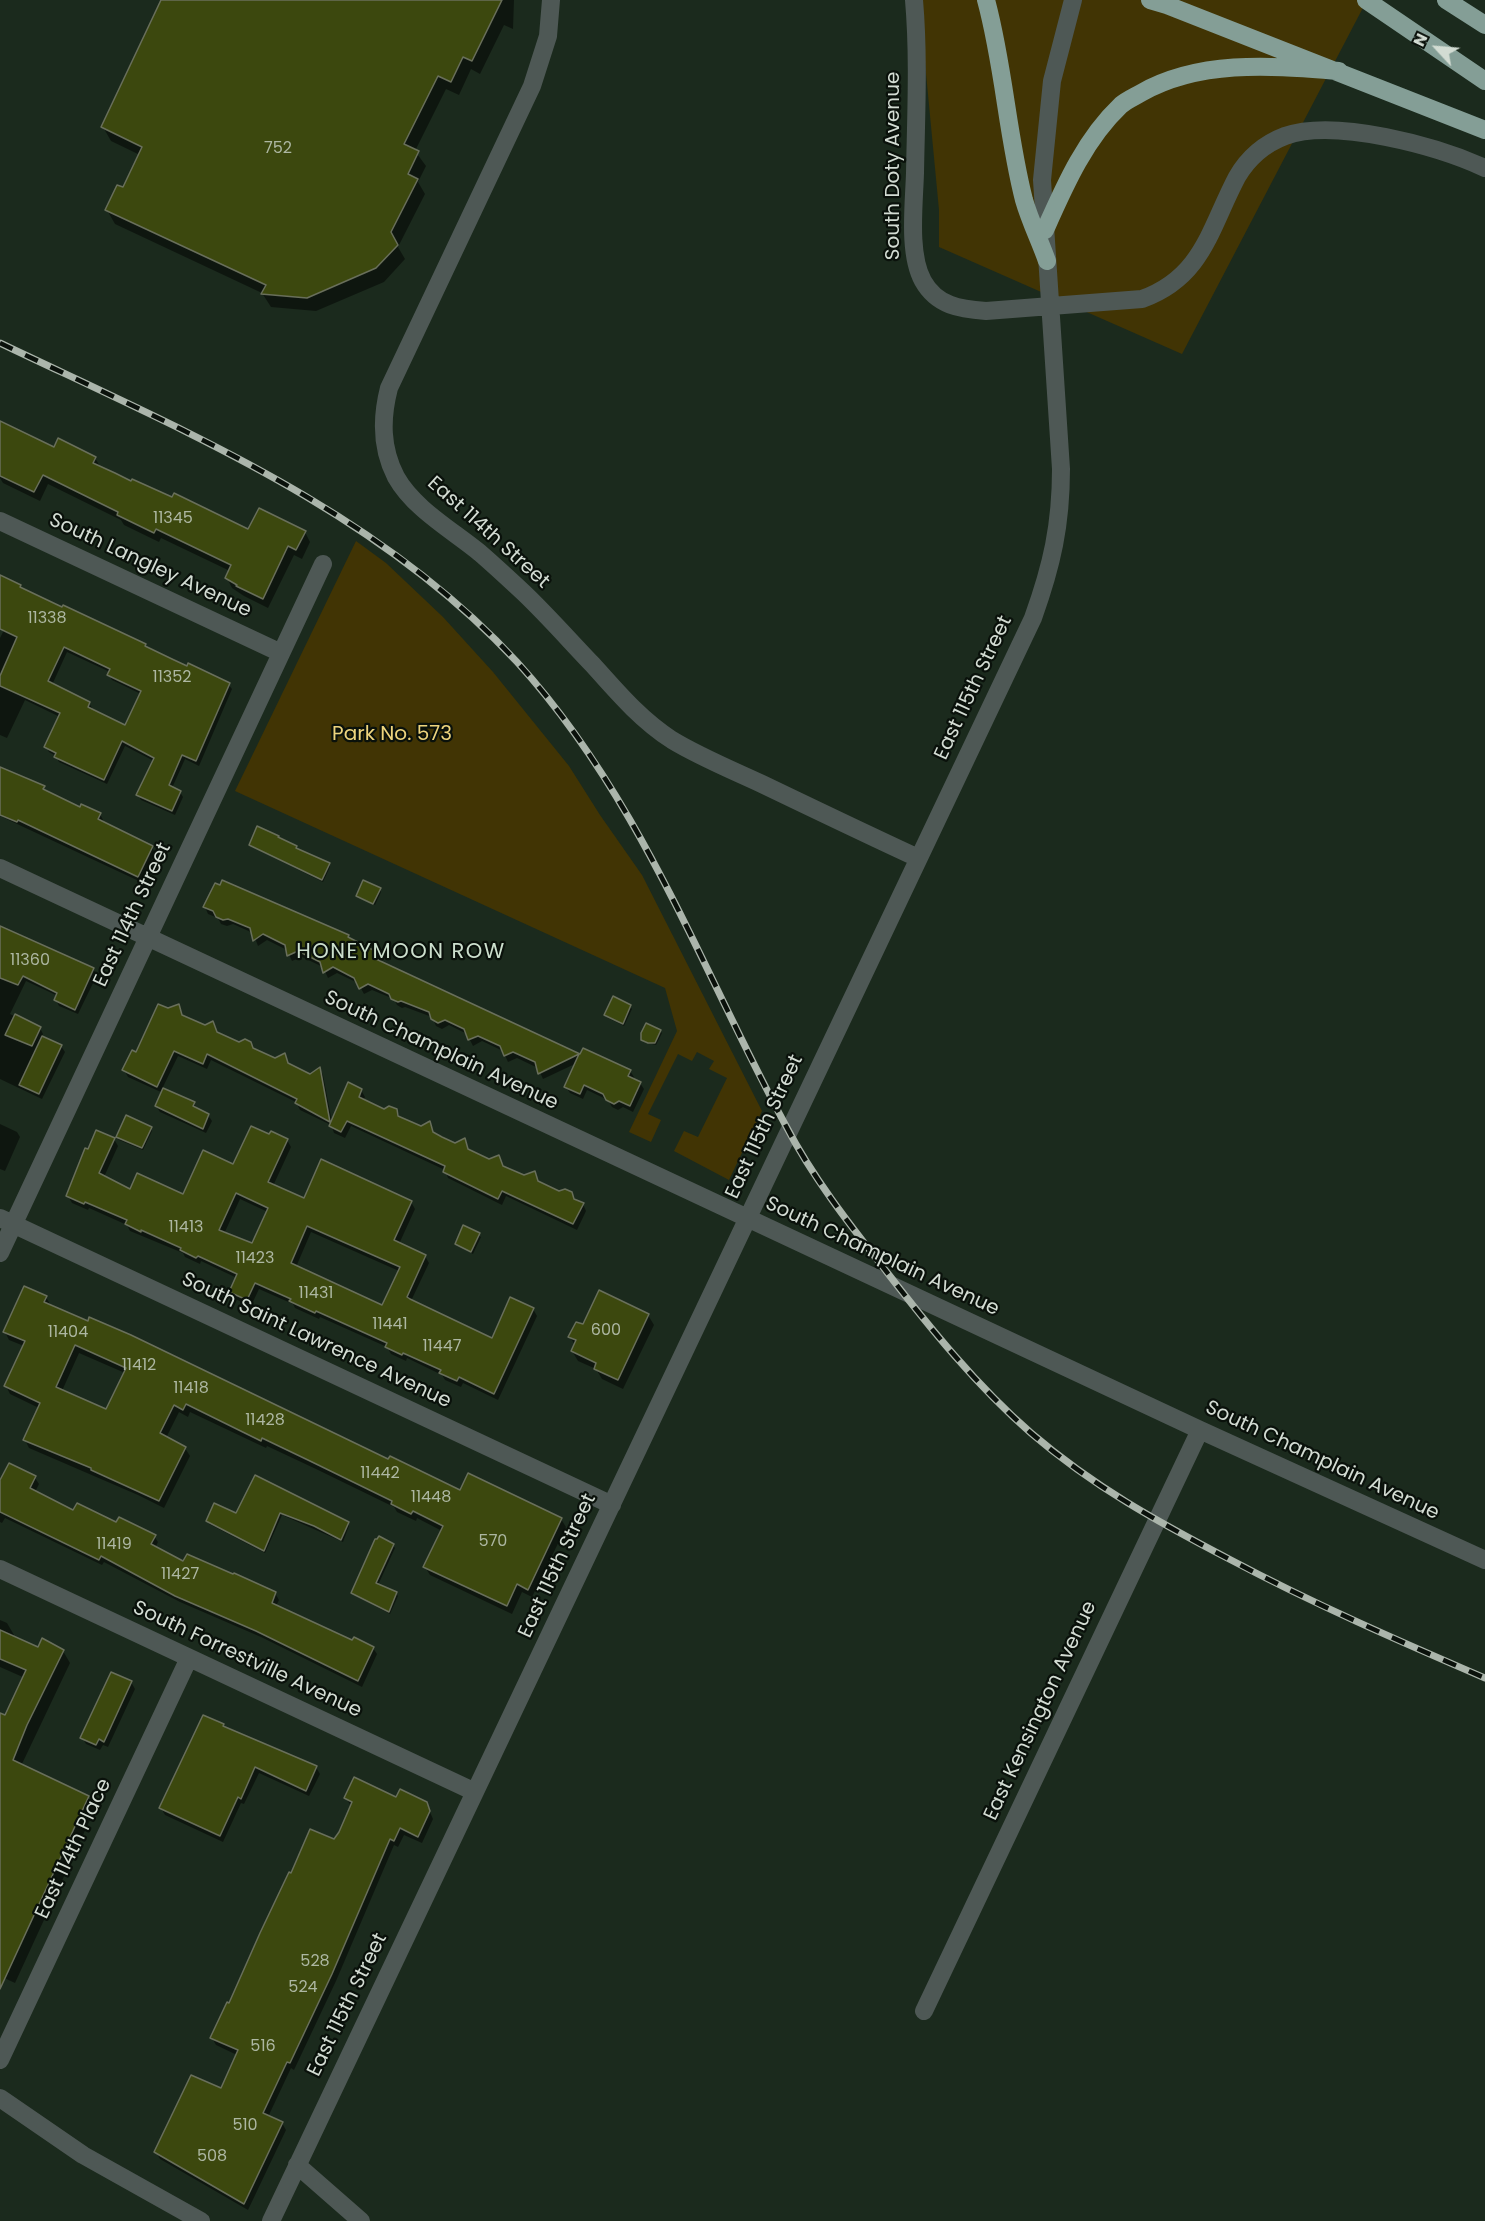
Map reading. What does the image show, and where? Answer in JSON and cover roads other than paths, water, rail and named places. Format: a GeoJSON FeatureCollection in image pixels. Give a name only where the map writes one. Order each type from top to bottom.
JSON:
{"type":"FeatureCollection","features":[{"type":"Feature","properties":{"kind":"highway"},"geometry":{"type":"LineString","coordinates":[[986,0],[995,33],[1025,202],[1047,261]]}},
{"type":"Feature","properties":{"kind":"highway"},"geometry":{"type":"LineString","coordinates":[[1150,0],[1339,71],[1485,130]]}},
{"type":"Feature","properties":{"kind":"highway"},"geometry":{"type":"LineString","coordinates":[[1365,0],[1485,81]]}},
{"type":"Feature","properties":{"kind":"highway"},"geometry":{"type":"LineString","coordinates":[[1446,0],[1485,26]]}},
{"type":"Feature","properties":{"kind":"highway"},"geometry":{"type":"LineString","coordinates":[[1045,230],[1070,176],[1106,121],[1124,103],[1154,86],[1185,75],[1219,69],[1264,66],[1339,71]]}},
{"type":"Feature","properties":{"kind":"street","name":"East 114th Street"},"geometry":{"type":"LineString","coordinates":[[551,0],[548,36],[532,86],[389,388],[384,406],[383,432],[388,456],[397,478],[434,518],[481,554],[523,592],[564,633],[634,711],[653,727],[710,759],[918,858]]}},
{"type":"Feature","properties":{"kind":"street","name":"South Doty Avenue"},"geometry":{"type":"LineString","coordinates":[[914,0],[916,86],[914,240],[918,270],[924,284],[934,296],[946,304],[963,309],[986,311],[1142,299],[1160,293],[1179,280],[1193,264],[1207,242],[1238,176],[1251,158],[1265,146],[1286,136],[1307,132],[1338,131],[1376,136],[1436,149],[1485,168]]}},
{"type":"Feature","properties":{"kind":"street","name":"East 115th Street"},"geometry":{"type":"LineString","coordinates":[[271,2221],[1033,618],[1046,581],[1061,508],[1061,469],[1042,180],[1052,81],[1073,0]]}},
{"type":"Feature","properties":{"kind":"street","name":"South Langley Avenue"},"geometry":{"type":"LineString","coordinates":[[0,521],[281,652]]}},
{"type":"Feature","properties":{"kind":"street","name":"East 114th Street"},"geometry":{"type":"LineString","coordinates":[[0,1253],[7,1222],[147,938],[322,564]]}},
{"type":"Feature","properties":{"kind":"street","name":"South Champlain Avenue"},"geometry":{"type":"LineString","coordinates":[[0,868],[746,1219],[1485,1560]]}},
{"type":"Feature","properties":{"kind":"street","name":"South Saint Lawrence Avenue"},"geometry":{"type":"LineString","coordinates":[[7,1222],[612,1504]]}},
{"type":"Feature","properties":{"kind":"street","name":"East Kensington Avenue"},"geometry":{"type":"LineString","coordinates":[[924,2011],[1200,1430]]}},
{"type":"Feature","properties":{"kind":"street","name":"South Forrestville Avenue"},"geometry":{"type":"LineString","coordinates":[[0,1569],[475,1792]]}},
{"type":"Feature","properties":{"kind":"street","name":"East 114th Place"},"geometry":{"type":"LineString","coordinates":[[0,2060],[189,1658]]}},
{"type":"Feature","properties":{"kind":"street"},"geometry":{"type":"LineString","coordinates":[[0,2098],[83,2155],[201,2221]]}},
{"type":"Feature","properties":{"kind":"street"},"geometry":{"type":"LineString","coordinates":[[297,2165],[361,2221]]}},
{"type":"Feature","properties":{"kind":"railway"},"geometry":{"type":"LineString","coordinates":[[0,343],[207,442],[340,517],[403,560],[462,608],[517,662],[561,714],[634,827],[666,885],[786,1126],[820,1183],[937,1335],[991,1395],[1031,1433],[1103,1487],[1178,1532],[1325,1607],[1485,1678]]}},
{"type":"Feature","properties":{"kind":"district","name":"HONEYMOON ROW"},"geometry":{"type":"Point","coordinates":[401,953]}},
{"type":"Feature","properties":{"kind":"park label","name":"Park No. 573"},"geometry":{"type":"Point","coordinates":[392,735]}}]}
